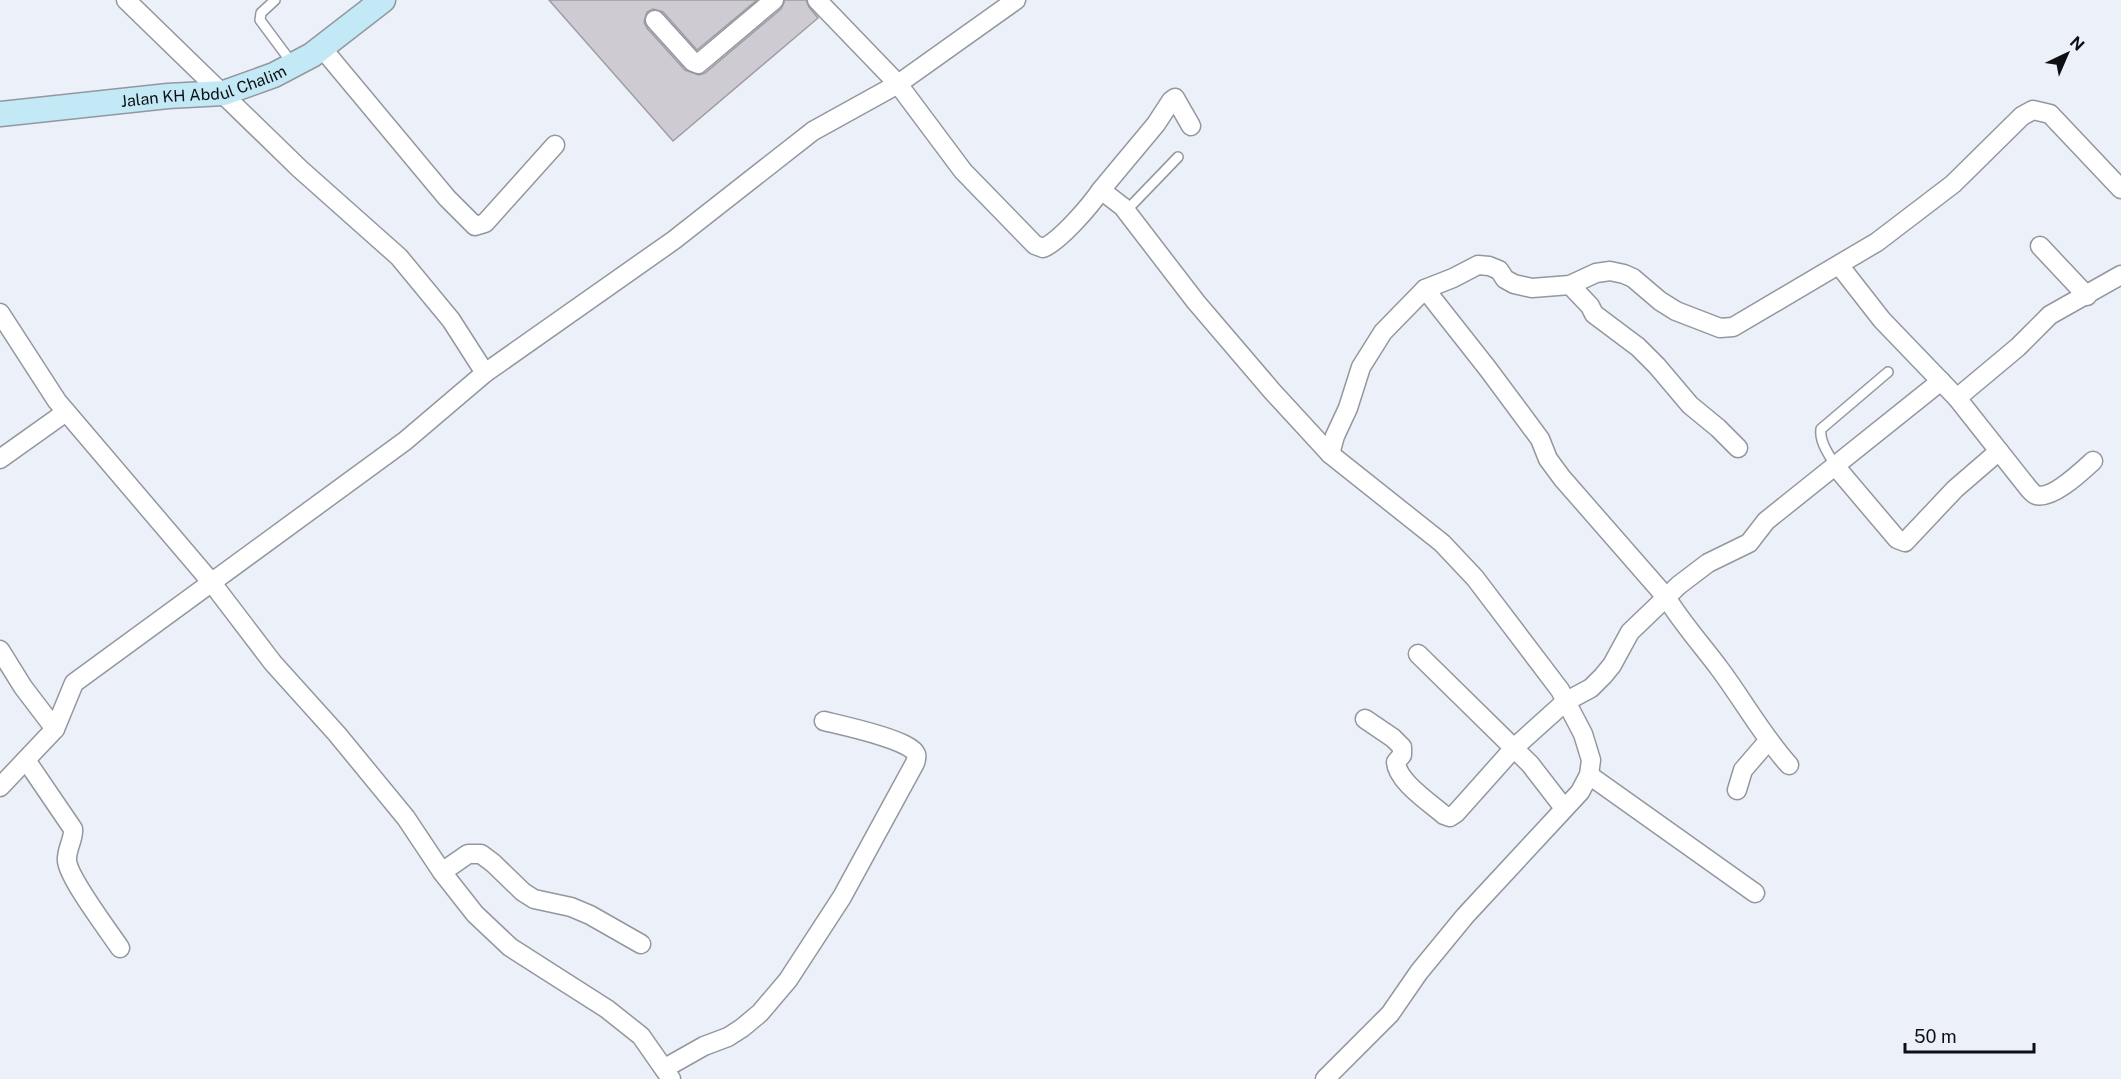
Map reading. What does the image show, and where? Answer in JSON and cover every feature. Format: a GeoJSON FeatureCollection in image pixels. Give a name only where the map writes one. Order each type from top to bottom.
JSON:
{"type":"FeatureCollection","features":[{"type":"Feature","properties":{"kind":"street"},"geometry":{"type":"LineString","coordinates":[[126,0],[300,169],[399,257],[451,320],[485,373]]}},
{"type":"Feature","properties":{"kind":"street","name":"Jalan KH Abdul Chalim"},"geometry":{"type":"LineString","coordinates":[[0,114],[168,96],[224,93],[274,75],[294,65],[322,48],[383,0]]}},
{"type":"Feature","properties":{"kind":"street"},"geometry":{"type":"LineString","coordinates":[[655,20],[693,62],[698,64],[774,0]]}},
{"type":"Feature","properties":{"kind":"street"},"geometry":{"type":"LineString","coordinates":[[817,0],[898,84],[963,171],[1035,245],[1043,248],[1050,245],[1080,215],[1156,124],[1171,100],[1175,98],[1179,103],[1191,126]]}},
{"type":"Feature","properties":{"kind":"street"},"geometry":{"type":"LineString","coordinates":[[0,787],[56,729],[74,683],[405,441],[485,373],[674,240],[813,131],[898,84],[1016,0]]}},
{"type":"Feature","properties":{"kind":"street"},"geometry":{"type":"LineString","coordinates":[[322,48],[447,198],[475,226],[485,223],[555,144]]}},
{"type":"Feature","properties":{"kind":"street"},"geometry":{"type":"LineString","coordinates":[[1330,454],[1361,367],[1383,332],[1425,289],[1478,265],[1499,270],[1505,279],[1514,284],[1532,288],[1570,285],[1596,273],[1610,271],[1624,274],[1633,278],[1660,301],[1676,310],[1720,328],[1733,327],[1877,242],[1953,184],[2022,116],[2033,110],[2050,114],[2121,189]]}},
{"type":"Feature","properties":{"kind":"street"},"geometry":{"type":"LineString","coordinates":[[1101,190],[1126,211],[1196,302],[1272,391],[1330,454],[1442,543],[1475,578],[1560,690],[1583,734],[1591,760],[1589,775],[1580,792],[1465,916],[1419,972],[1390,1014],[1325,1079]]}},
{"type":"Feature","properties":{"kind":"street"},"geometry":{"type":"LineString","coordinates":[[2040,246],[2087,296]]}},
{"type":"Feature","properties":{"kind":"street"},"geometry":{"type":"LineString","coordinates":[[1839,265],[1882,320],[1956,398],[2029,489],[2037,495],[2048,495],[2093,461]]}},
{"type":"Feature","properties":{"kind":"street"},"geometry":{"type":"LineString","coordinates":[[1956,398],[2018,347],[2050,315],[2121,275]]}},
{"type":"Feature","properties":{"kind":"street"},"geometry":{"type":"LineString","coordinates":[[1570,285],[1590,306],[1594,314],[1638,347],[1689,405],[1718,428],[1738,448]]}},
{"type":"Feature","properties":{"kind":"street"},"geometry":{"type":"LineString","coordinates":[[1425,289],[1540,439],[1548,459],[1562,478],[1666,597],[1679,619],[1719,669],[1768,741],[1789,765]]}},
{"type":"Feature","properties":{"kind":"street"},"geometry":{"type":"LineString","coordinates":[[0,313],[66,412],[212,583],[273,663],[337,734],[406,818],[442,872],[475,914],[510,947],[607,1009],[641,1036],[668,1074],[704,1046],[729,1037],[742,1028],[760,1013],[788,980],[842,897],[915,763],[916,752],[903,742],[824,721]]}},
{"type":"Feature","properties":{"kind":"street"},"geometry":{"type":"LineString","coordinates":[[1365,719],[1394,738],[1402,747],[1402,755],[1396,762],[1396,770],[1405,781],[1444,815],[1450,817],[1514,748],[1565,702],[1591,688],[1603,676],[1612,665],[1630,632],[1666,597],[1708,563],[1749,543],[1766,521],[1941,381]]}},
{"type":"Feature","properties":{"kind":"street"},"geometry":{"type":"LineString","coordinates":[[0,459],[66,412]]}},
{"type":"Feature","properties":{"kind":"street"},"geometry":{"type":"LineString","coordinates":[[1836,467],[1897,539],[1905,542],[1955,489],[1999,451]]}},
{"type":"Feature","properties":{"kind":"street"},"geometry":{"type":"LineString","coordinates":[[0,650],[23,687],[56,729]]}},
{"type":"Feature","properties":{"kind":"street"},"geometry":{"type":"LineString","coordinates":[[1418,654],[1530,764],[1564,808]]}},
{"type":"Feature","properties":{"kind":"street"},"geometry":{"type":"LineString","coordinates":[[1737,790],[1743,771],[1768,741]]}},
{"type":"Feature","properties":{"kind":"street"},"geometry":{"type":"LineString","coordinates":[[26,760],[73,829],[74,835],[67,856],[71,873],[120,948]]}},
{"type":"Feature","properties":{"kind":"street"},"geometry":{"type":"LineString","coordinates":[[1589,775],[1755,893]]}},
{"type":"Feature","properties":{"kind":"street"},"geometry":{"type":"LineString","coordinates":[[442,872],[468,854],[481,854],[528,895],[590,915],[641,944]]}},
{"type":"Feature","properties":{"kind":"lane"},"geometry":{"type":"LineString","coordinates":[[275,0],[261,13],[261,20],[294,65]]}},
{"type":"Feature","properties":{"kind":"lane"},"geometry":{"type":"LineString","coordinates":[[1126,211],[1178,157]]}},
{"type":"Feature","properties":{"kind":"lane"},"geometry":{"type":"LineString","coordinates":[[1836,467],[1820,435],[1821,429],[1888,372]]}},
{"type":"Feature","properties":{"kind":"building"},"geometry":{"type":"Polygon","coordinates":[[[549,0],[757,0],[697,50],[663,12],[653,9],[647,12],[644,22],[647,28],[685,70],[699,75],[705,73],[781,9],[785,0],[806,0],[818,18],[673,141],[549,0]]]}}]}
